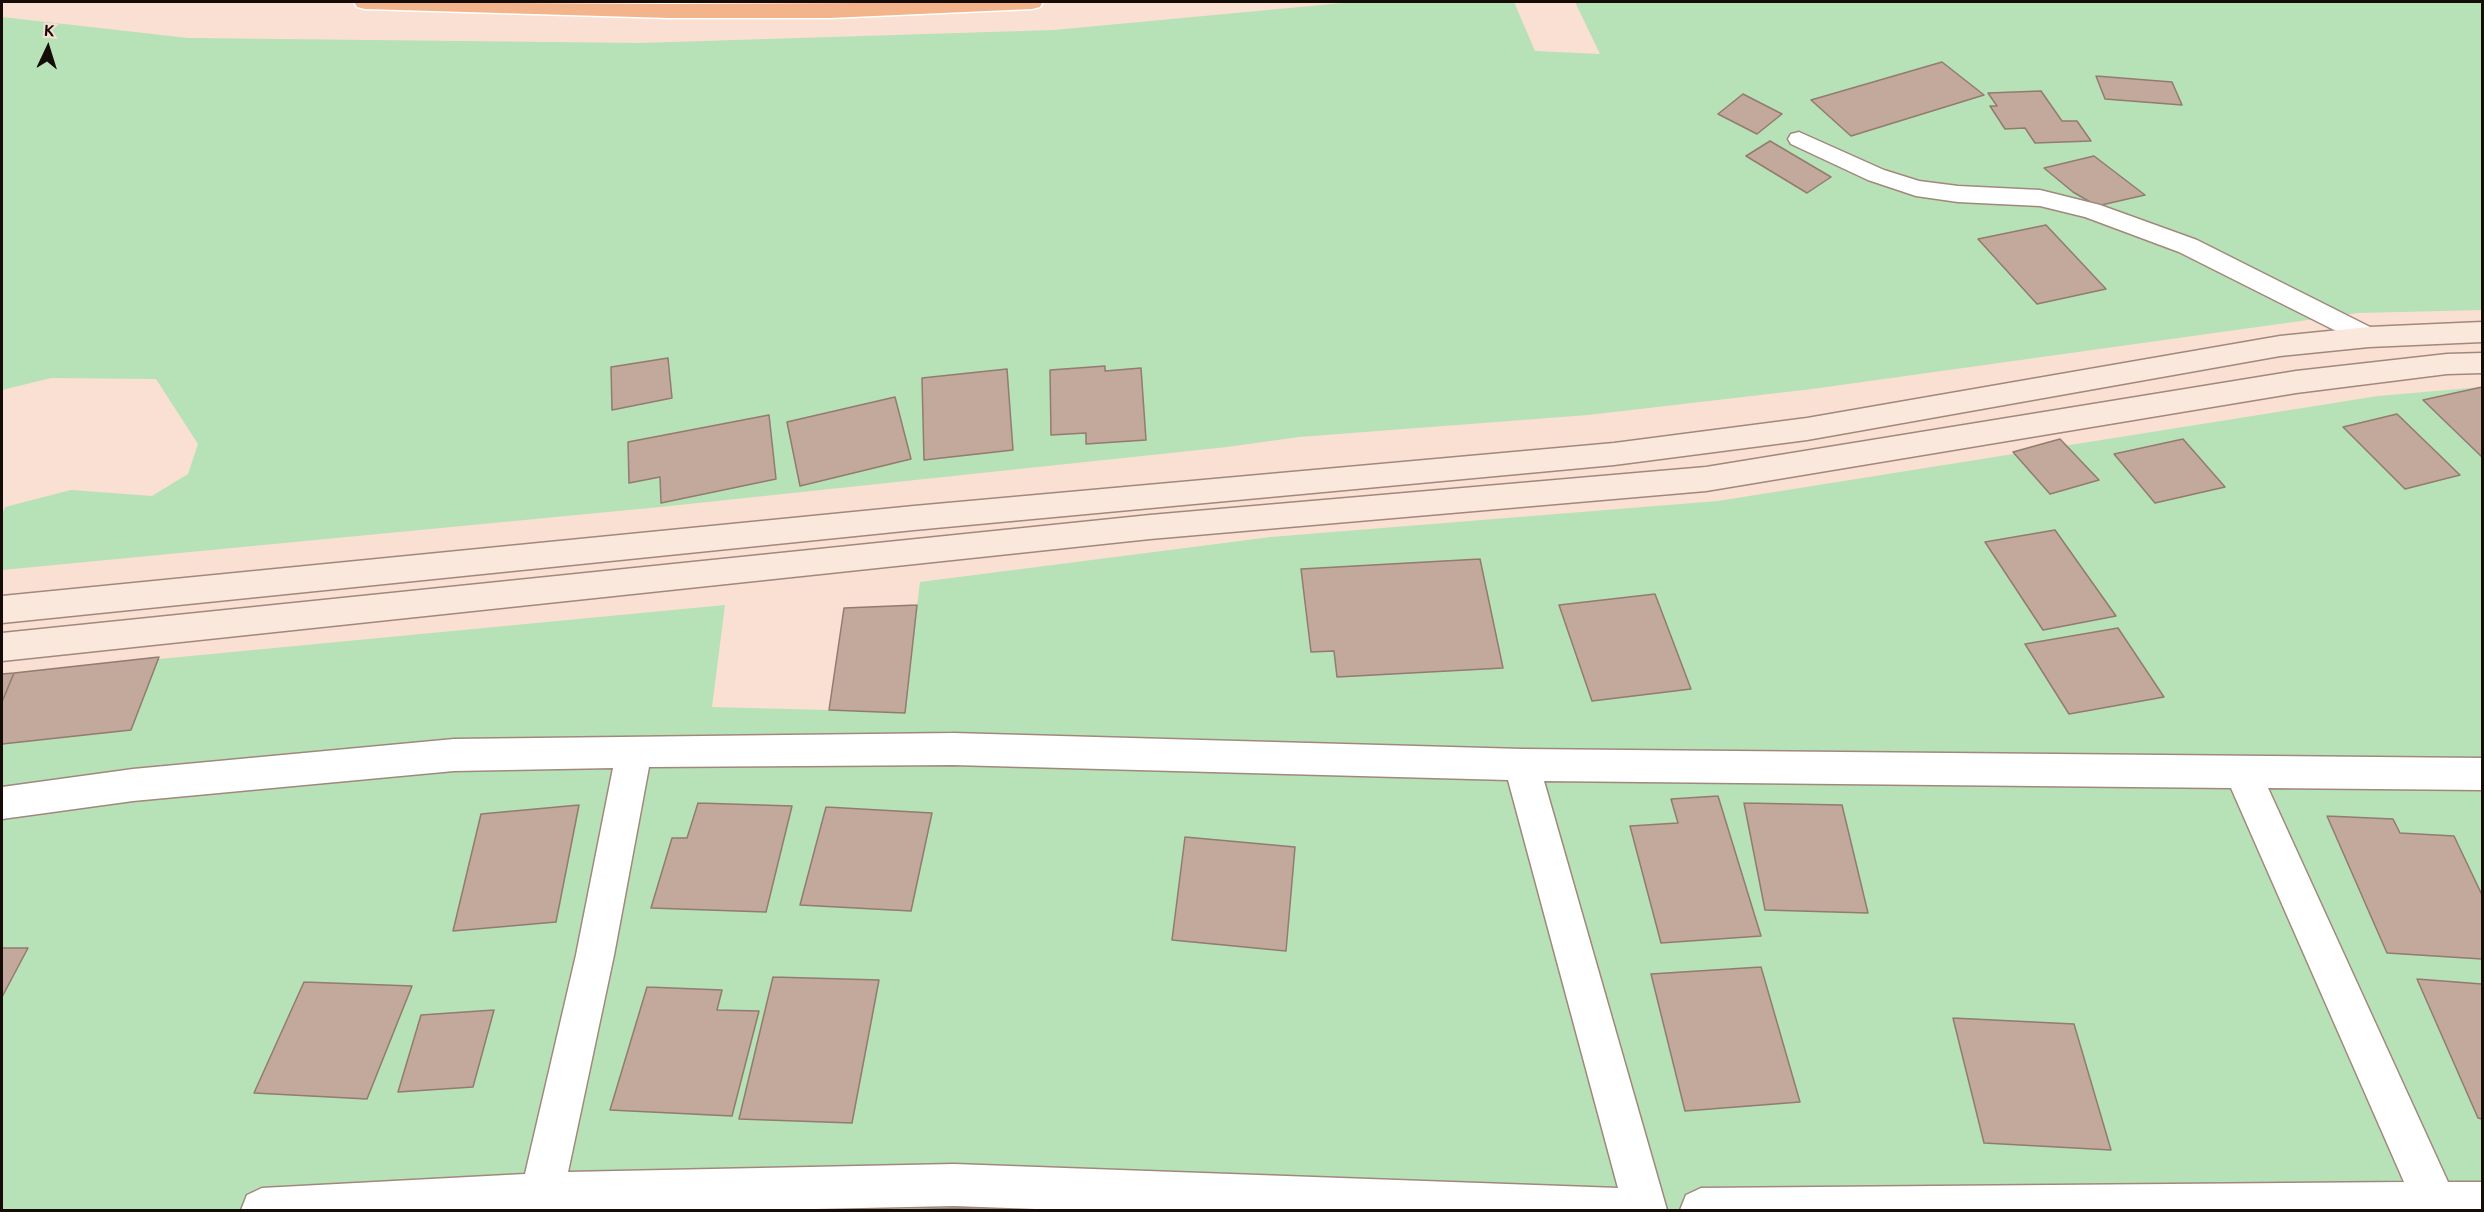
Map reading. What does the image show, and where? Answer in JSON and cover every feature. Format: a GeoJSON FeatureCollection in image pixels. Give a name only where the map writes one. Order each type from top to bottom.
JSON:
{"type":"FeatureCollection","features":[{"type":"Feature","properties":{"kind":"highway"},"geometry":{"type":"LineString","coordinates":[[365,2],[669,11],[830,11],[1032,2]]}},
{"type":"Feature","properties":{"kind":"main road"},"geometry":{"type":"LineString","coordinates":[[2,610],[914,518],[1614,454],[1807,429],[2280,346],[2369,337],[2482,332]]}},
{"type":"Feature","properties":{"kind":"main road"},"geometry":{"type":"LineString","coordinates":[[2,647],[1150,527],[1706,479],[2296,382],[2446,364],[2482,363]]}},
{"type":"Feature","properties":{"kind":"street"},"geometry":{"type":"LineString","coordinates":[[2,803],[133,784],[454,755],[953,748],[1522,765],[2482,774]]}},
{"type":"Feature","properties":{"kind":"street"},"geometry":{"type":"LineString","coordinates":[[540,1202],[595,955],[634,752]]}},
{"type":"Feature","properties":{"kind":"street"},"geometry":{"type":"LineString","coordinates":[[1522,765],[1646,1210]]}},
{"type":"Feature","properties":{"kind":"street"},"geometry":{"type":"LineString","coordinates":[[2244,773],[2435,1203]]}},
{"type":"Feature","properties":{"kind":"street"},"geometry":{"type":"LineString","coordinates":[[262,1210],[540,1202],[954,1185],[1632,1210]]}},
{"type":"Feature","properties":{"kind":"street"},"geometry":{"type":"LineString","coordinates":[[1701,1210],[2482,1204]]}},
{"type":"Feature","properties":{"kind":"lane"},"geometry":{"type":"LineString","coordinates":[[1799,139],[1876,175],[1916,188],[1958,194],[2040,198],[2092,211],[2188,246],[2369,337]]}},
{"type":"Feature","properties":{"kind":"green space"},"geometry":{"type":"Polygon","coordinates":[[[1354,2],[1514,2],[1535,51],[1600,54],[1575,2],[2482,2],[2482,310],[2358,313],[1812,389],[1588,415],[1299,437],[1227,447],[660,507],[2,570],[2,515],[5,507],[71,490],[152,496],[188,474],[198,444],[156,379],[51,378],[2,390],[2,17],[188,38],[640,43],[1054,30],[1354,2]]]}},
{"type":"Feature","properties":{"kind":"green space"},"geometry":{"type":"Polygon","coordinates":[[[2482,387],[2482,1210],[2,1210],[2,674],[725,605],[712,707],[904,712],[920,582],[1271,537],[1718,501],[2378,396],[2482,387]]]}},
{"type":"Feature","properties":{"kind":"building"},"geometry":{"type":"Polygon","coordinates":[[[1942,62],[1984,95],[1851,136],[1811,100],[1942,62]]]}},
{"type":"Feature","properties":{"kind":"building"},"geometry":{"type":"Polygon","coordinates":[[[2096,76],[2172,82],[2182,105],[2105,99],[2096,76]]]}},
{"type":"Feature","properties":{"kind":"building"},"geometry":{"type":"Polygon","coordinates":[[[2041,91],[2062,121],[2077,121],[2091,141],[2035,143],[2025,128],[2005,129],[1990,106],[1997,106],[1988,93],[2041,91]]]}},
{"type":"Feature","properties":{"kind":"building"},"geometry":{"type":"Polygon","coordinates":[[[1743,94],[1782,114],[1757,134],[1718,114],[1743,94]]]}},
{"type":"Feature","properties":{"kind":"building"},"geometry":{"type":"Polygon","coordinates":[[[1770,141],[1831,177],[1807,193],[1746,156],[1770,141]]]}},
{"type":"Feature","properties":{"kind":"building"},"geometry":{"type":"Polygon","coordinates":[[[2094,156],[2145,195],[2097,206],[2073,192],[2044,168],[2094,156]]]}},
{"type":"Feature","properties":{"kind":"building"},"geometry":{"type":"Polygon","coordinates":[[[2046,225],[2106,289],[2037,304],[1978,239],[2046,225]]]}},
{"type":"Feature","properties":{"kind":"building"},"geometry":{"type":"Polygon","coordinates":[[[668,358],[672,398],[612,410],[611,367],[668,358]]]}},
{"type":"Feature","properties":{"kind":"building"},"geometry":{"type":"Polygon","coordinates":[[[1105,366],[1105,371],[1141,368],[1146,440],[1086,444],[1086,433],[1051,435],[1050,370],[1105,366]]]}},
{"type":"Feature","properties":{"kind":"building"},"geometry":{"type":"Polygon","coordinates":[[[1007,369],[1013,450],[924,460],[922,378],[1007,369]]]}},
{"type":"Feature","properties":{"kind":"building"},"geometry":{"type":"Polygon","coordinates":[[[2482,387],[2482,457],[2423,400],[2482,387]]]}},
{"type":"Feature","properties":{"kind":"building"},"geometry":{"type":"Polygon","coordinates":[[[895,397],[911,459],[800,486],[787,422],[895,397]]]}},
{"type":"Feature","properties":{"kind":"building"},"geometry":{"type":"Polygon","coordinates":[[[2397,414],[2460,475],[2405,489],[2343,427],[2397,414]]]}},
{"type":"Feature","properties":{"kind":"building"},"geometry":{"type":"Polygon","coordinates":[[[769,415],[776,479],[661,503],[660,477],[629,483],[628,442],[769,415]]]}},
{"type":"Feature","properties":{"kind":"building"},"geometry":{"type":"Polygon","coordinates":[[[2060,439],[2099,480],[2050,494],[2013,452],[2060,439]]]}},
{"type":"Feature","properties":{"kind":"building"},"geometry":{"type":"Polygon","coordinates":[[[2183,439],[2225,487],[2155,503],[2114,454],[2183,439]]]}},
{"type":"Feature","properties":{"kind":"building"},"geometry":{"type":"Polygon","coordinates":[[[2055,530],[2116,616],[2043,630],[1985,542],[2055,530]]]}},
{"type":"Feature","properties":{"kind":"building"},"geometry":{"type":"Polygon","coordinates":[[[1480,559],[1503,668],[1337,677],[1334,651],[1311,652],[1301,569],[1480,559]]]}},
{"type":"Feature","properties":{"kind":"building"},"geometry":{"type":"Polygon","coordinates":[[[1655,594],[1691,689],[1592,701],[1559,605],[1655,594]]]}},
{"type":"Feature","properties":{"kind":"building"},"geometry":{"type":"Polygon","coordinates":[[[917,605],[905,713],[829,710],[844,608],[917,605]]]}},
{"type":"Feature","properties":{"kind":"building"},"geometry":{"type":"Polygon","coordinates":[[[2118,628],[2164,697],[2069,714],[2025,644],[2118,628]]]}},
{"type":"Feature","properties":{"kind":"building"},"geometry":{"type":"Polygon","coordinates":[[[159,657],[131,730],[2,744],[2,702],[14,673],[159,657]]]}},
{"type":"Feature","properties":{"kind":"building"},"geometry":{"type":"Polygon","coordinates":[[[14,673],[2,702],[2,674],[14,673]]]}},
{"type":"Feature","properties":{"kind":"building"},"geometry":{"type":"Polygon","coordinates":[[[1718,796],[1761,936],[1661,943],[1630,826],[1678,823],[1671,799],[1718,796]]]}},
{"type":"Feature","properties":{"kind":"building"},"geometry":{"type":"Polygon","coordinates":[[[698,803],[792,806],[766,912],[651,908],[672,838],[687,838],[698,803]]]}},
{"type":"Feature","properties":{"kind":"building"},"geometry":{"type":"Polygon","coordinates":[[[1744,803],[1842,805],[1868,913],[1765,910],[1744,803]]]}},
{"type":"Feature","properties":{"kind":"building"},"geometry":{"type":"Polygon","coordinates":[[[579,805],[556,922],[453,931],[481,814],[579,805]]]}},
{"type":"Feature","properties":{"kind":"building"},"geometry":{"type":"Polygon","coordinates":[[[826,807],[932,813],[911,911],[800,905],[826,807]]]}},
{"type":"Feature","properties":{"kind":"building"},"geometry":{"type":"Polygon","coordinates":[[[2327,816],[2393,819],[2400,833],[2454,836],[2482,895],[2482,959],[2387,953],[2327,816]]]}},
{"type":"Feature","properties":{"kind":"building"},"geometry":{"type":"Polygon","coordinates":[[[1185,837],[1295,847],[1286,951],[1172,940],[1185,837]]]}},
{"type":"Feature","properties":{"kind":"building"},"geometry":{"type":"Polygon","coordinates":[[[2,948],[28,948],[2,997],[2,948]]]}},
{"type":"Feature","properties":{"kind":"building"},"geometry":{"type":"Polygon","coordinates":[[[1761,967],[1800,1102],[1685,1111],[1651,974],[1761,967]]]}},
{"type":"Feature","properties":{"kind":"building"},"geometry":{"type":"Polygon","coordinates":[[[773,977],[879,980],[852,1123],[739,1119],[773,977]]]}},
{"type":"Feature","properties":{"kind":"building"},"geometry":{"type":"Polygon","coordinates":[[[2417,979],[2482,984],[2482,1119],[2478,1118],[2417,979]]]}},
{"type":"Feature","properties":{"kind":"building"},"geometry":{"type":"Polygon","coordinates":[[[304,982],[412,986],[367,1099],[254,1093],[304,982]]]}},
{"type":"Feature","properties":{"kind":"building"},"geometry":{"type":"Polygon","coordinates":[[[647,987],[722,990],[717,1010],[759,1011],[732,1116],[610,1110],[647,987]]]}},
{"type":"Feature","properties":{"kind":"building"},"geometry":{"type":"Polygon","coordinates":[[[494,1010],[473,1087],[398,1092],[421,1015],[494,1010]]]}},
{"type":"Feature","properties":{"kind":"building"},"geometry":{"type":"Polygon","coordinates":[[[1953,1018],[2074,1024],[2111,1150],[1984,1143],[1953,1018]]]}},
{"type":"Feature","properties":{"kind":"building"},"geometry":{"type":"Polygon","coordinates":[[[1002,1207],[1002,1210],[897,1210],[1002,1207]]]}}]}
